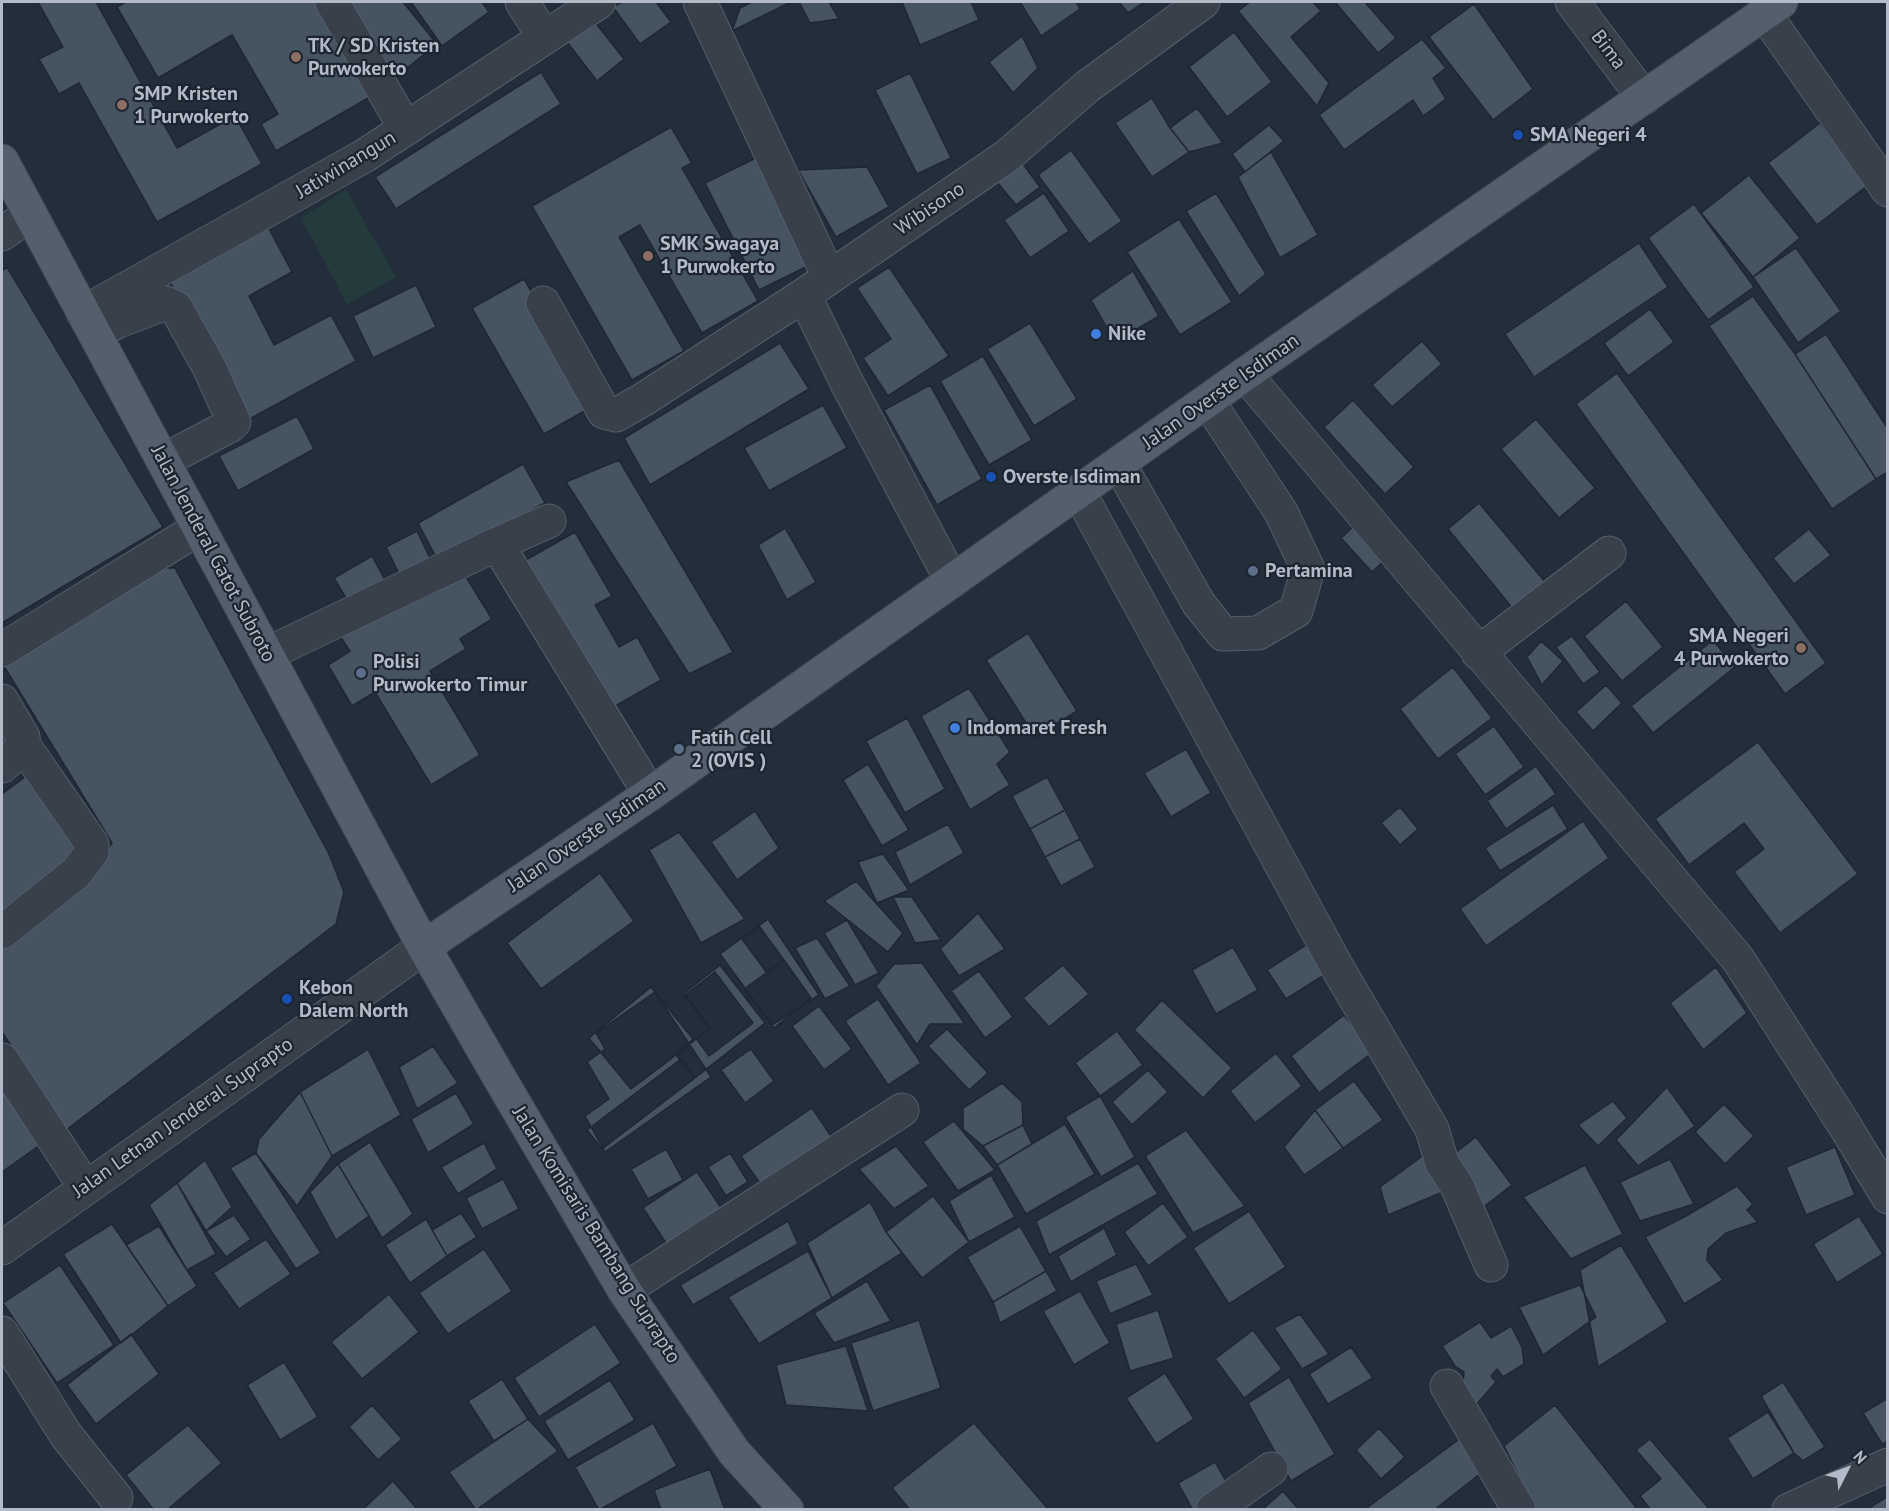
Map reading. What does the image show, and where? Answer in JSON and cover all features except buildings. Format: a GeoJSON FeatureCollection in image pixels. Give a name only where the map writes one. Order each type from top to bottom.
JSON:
{"type":"FeatureCollection","features":[{"type":"Feature","properties":{"kind":"main road","name":"Jalan Overste Isdiman"},"geometry":{"type":"LineString","coordinates":[[424,947],[650,794],[1245,374],[1772,7]]}},
{"type":"Feature","properties":{"kind":"main road","name":"Jalan Jenderal Gatot Subroto"},"geometry":{"type":"LineString","coordinates":[[2,161],[424,947]]}},
{"type":"Feature","properties":{"kind":"main road","name":"Jalan Komisaris Bambang Suprapto"},"geometry":{"type":"LineString","coordinates":[[424,947],[624,1290],[734,1452],[787,1509]]}},
{"type":"Feature","properties":{"kind":"street"},"geometry":{"type":"LineString","coordinates":[[332,2],[406,129]]}},
{"type":"Feature","properties":{"kind":"street"},"geometry":{"type":"LineString","coordinates":[[522,2],[544,38]]}},
{"type":"Feature","properties":{"kind":"street","name":"Jatiwinangun"},"geometry":{"type":"LineString","coordinates":[[89,324],[364,156],[599,2]]}},
{"type":"Feature","properties":{"kind":"street"},"geometry":{"type":"LineString","coordinates":[[700,2],[817,286],[848,385],[952,581]]}},
{"type":"Feature","properties":{"kind":"street","name":"Wibisono"},"geometry":{"type":"LineString","coordinates":[[543,303],[604,412],[616,415],[817,286],[1007,156],[1089,86],[1203,2]]}},
{"type":"Feature","properties":{"kind":"street","name":"Bima"},"geometry":{"type":"LineString","coordinates":[[1572,2],[1644,98]]}},
{"type":"Feature","properties":{"kind":"street"},"geometry":{"type":"LineString","coordinates":[[1772,7],[1887,190]]}},
{"type":"Feature","properties":{"kind":"street"},"geometry":{"type":"LineString","coordinates":[[2,234],[30,214]]}},
{"type":"Feature","properties":{"kind":"street"},"geometry":{"type":"LineString","coordinates":[[89,324],[116,322],[166,303],[176,308],[209,367],[234,422],[163,461]]}},
{"type":"Feature","properties":{"kind":"street"},"geometry":{"type":"LineString","coordinates":[[1245,374],[1738,959],[1845,1126],[1887,1197]]}},
{"type":"Feature","properties":{"kind":"street"},"geometry":{"type":"LineString","coordinates":[[1119,464],[1199,604],[1223,634],[1258,633],[1296,611],[1308,569],[1281,512],[1208,401]]}},
{"type":"Feature","properties":{"kind":"street"},"geometry":{"type":"LineString","coordinates":[[1079,492],[1337,967],[1432,1129],[1442,1163],[1457,1186],[1491,1265]]}},
{"type":"Feature","properties":{"kind":"street"},"geometry":{"type":"LineString","coordinates":[[267,654],[549,521]]}},
{"type":"Feature","properties":{"kind":"street"},"geometry":{"type":"LineString","coordinates":[[2,650],[199,528]]}},
{"type":"Feature","properties":{"kind":"street"},"geometry":{"type":"LineString","coordinates":[[497,544],[650,794]]}},
{"type":"Feature","properties":{"kind":"street"},"geometry":{"type":"LineString","coordinates":[[1478,653],[1609,553]]}},
{"type":"Feature","properties":{"kind":"street"},"geometry":{"type":"LineString","coordinates":[[2,701],[23,737],[13,756],[92,844],[92,852],[88,860],[76,873],[2,932]]}},
{"type":"Feature","properties":{"kind":"street","name":"Jalan Letnan Jenderal Suprapto"},"geometry":{"type":"LineString","coordinates":[[2,1248],[424,947]]}},
{"type":"Feature","properties":{"kind":"street"},"geometry":{"type":"LineString","coordinates":[[2,1060],[85,1188]]}},
{"type":"Feature","properties":{"kind":"street"},"geometry":{"type":"LineString","coordinates":[[624,1290],[902,1110]]}},
{"type":"Feature","properties":{"kind":"street"},"geometry":{"type":"LineString","coordinates":[[2,1333],[66,1435],[116,1498]]}},
{"type":"Feature","properties":{"kind":"street"},"geometry":{"type":"LineString","coordinates":[[1447,1386],[1519,1509]]}},
{"type":"Feature","properties":{"kind":"street"},"geometry":{"type":"LineString","coordinates":[[1789,1509],[1887,1465]]}},
{"type":"Feature","properties":{"kind":"street"},"geometry":{"type":"LineString","coordinates":[[1213,1509],[1271,1470]]}},
{"type":"Feature","properties":{"kind":"green space"},"geometry":{"type":"Polygon","coordinates":[[[346,190],[396,277],[347,304],[301,218],[346,190]]]}},
{"type":"Feature","properties":{"kind":"place","name":"TK / SD Kristen Purwokerto"},"geometry":{"type":"Point","coordinates":[296,57]}},
{"type":"Feature","properties":{"kind":"place","name":"SMP Kristen 1 Purwokerto"},"geometry":{"type":"Point","coordinates":[122,105]}},
{"type":"Feature","properties":{"kind":"place","name":"SMA Negeri 4"},"geometry":{"type":"Point","coordinates":[1518,135]}},
{"type":"Feature","properties":{"kind":"place","name":"SMK Swagaya 1 Purwokerto"},"geometry":{"type":"Point","coordinates":[648,256]}},
{"type":"Feature","properties":{"kind":"place","name":"Nike"},"geometry":{"type":"Point","coordinates":[1096,334]}},
{"type":"Feature","properties":{"kind":"place","name":"Overste Isdiman"},"geometry":{"type":"Point","coordinates":[991,477]}},
{"type":"Feature","properties":{"kind":"place","name":"Pertamina"},"geometry":{"type":"Point","coordinates":[1253,571]}},
{"type":"Feature","properties":{"kind":"place","name":"SMA Negeri 4 Purwokerto"},"geometry":{"type":"Point","coordinates":[1801,648]}},
{"type":"Feature","properties":{"kind":"place","name":"Polisi Purwokerto Timur"},"geometry":{"type":"Point","coordinates":[361,673]}},
{"type":"Feature","properties":{"kind":"place","name":"Indomaret Fresh"},"geometry":{"type":"Point","coordinates":[955,728]}},
{"type":"Feature","properties":{"kind":"place","name":"Fatih Cell 2 (OVIS )"},"geometry":{"type":"Point","coordinates":[679,749]}},
{"type":"Feature","properties":{"kind":"place","name":"Kebon Dalem North"},"geometry":{"type":"Point","coordinates":[287,999]}}]}
